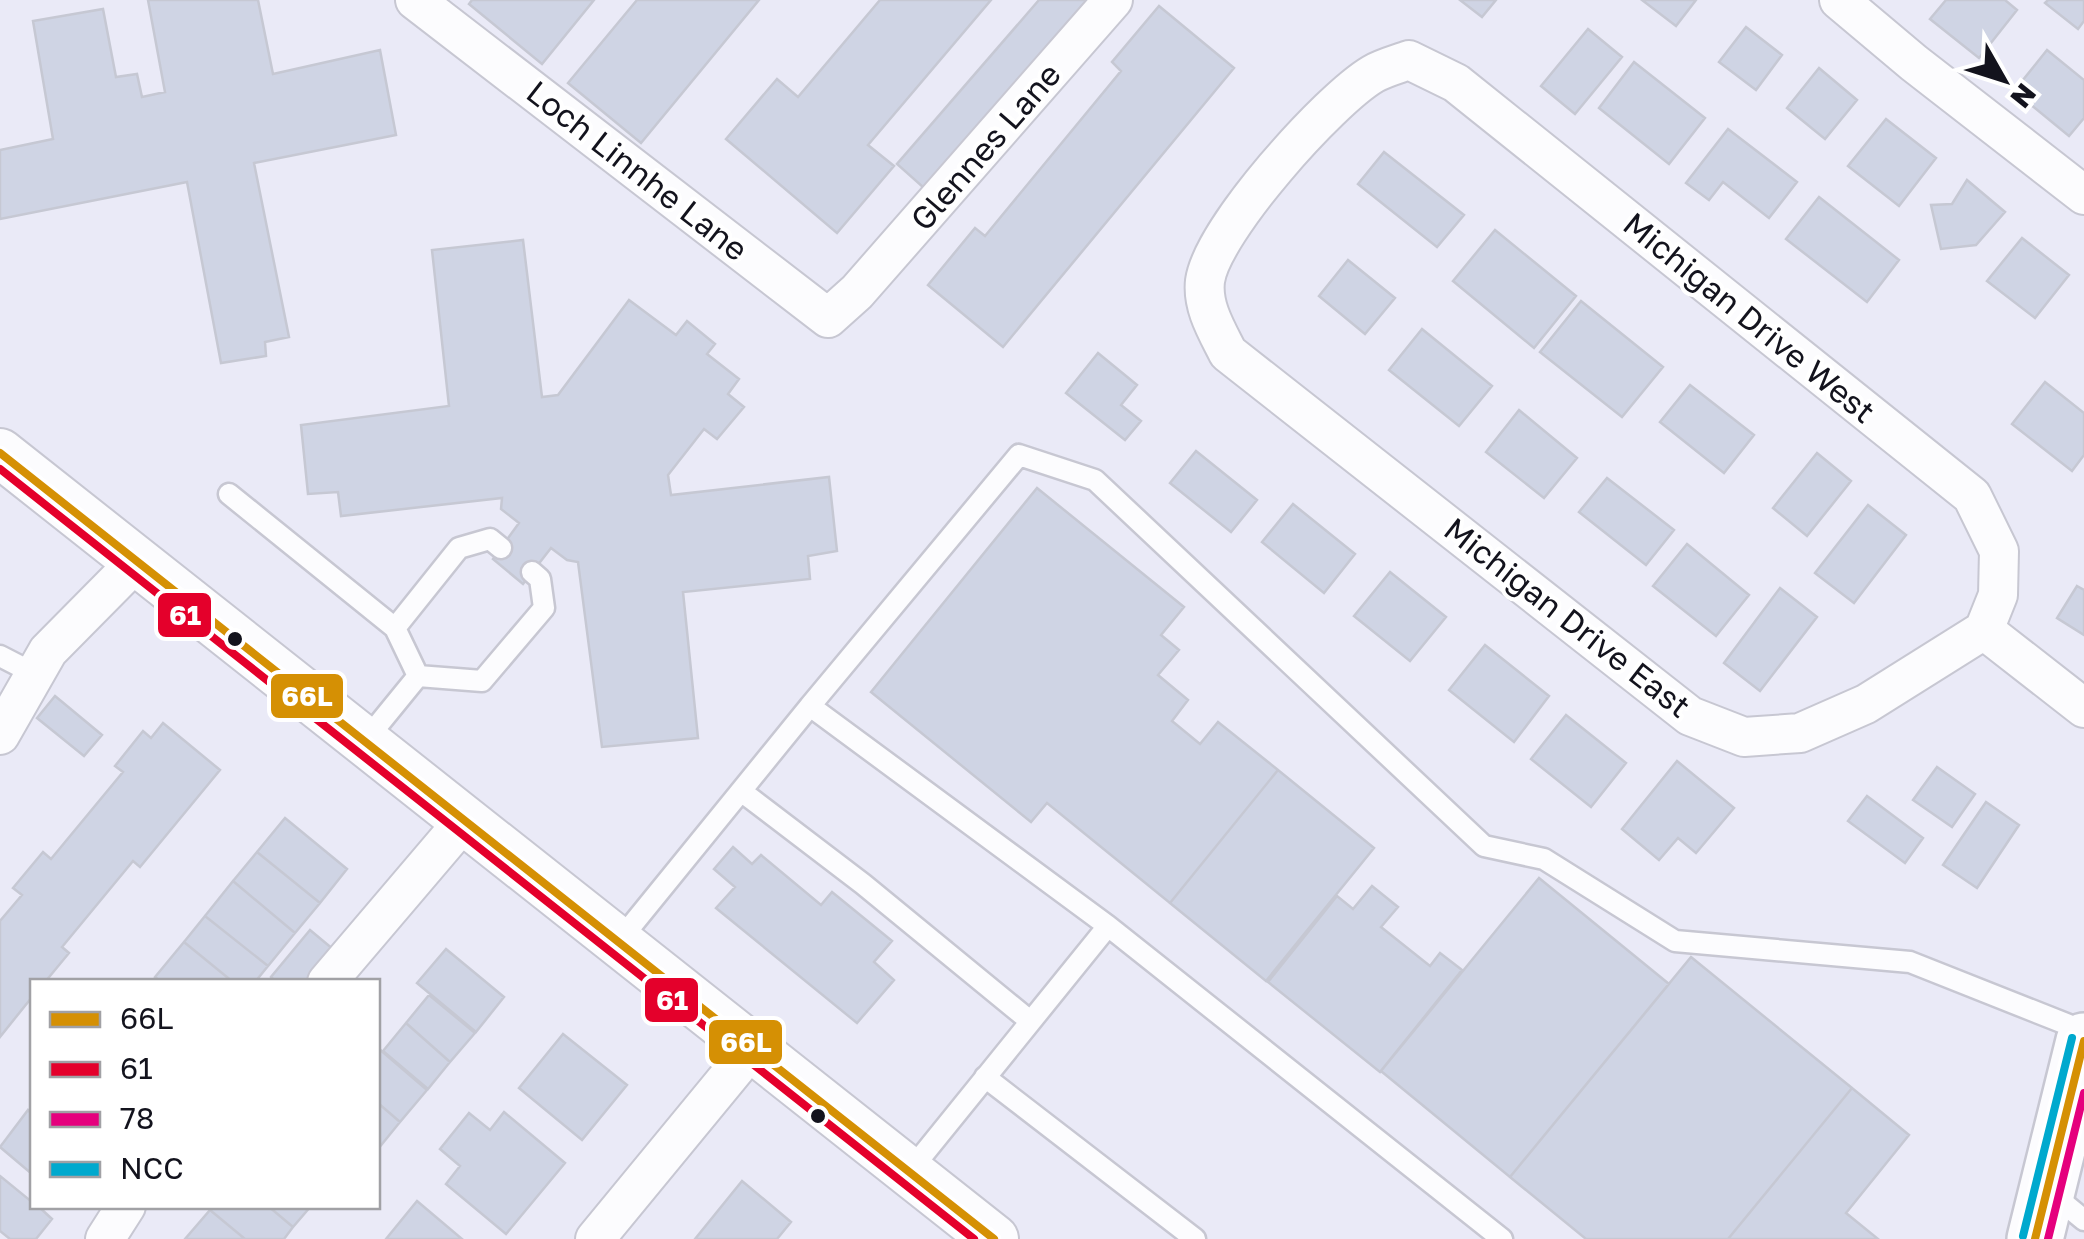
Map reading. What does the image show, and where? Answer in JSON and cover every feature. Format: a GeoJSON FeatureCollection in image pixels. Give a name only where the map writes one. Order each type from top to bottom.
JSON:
{"type":"FeatureCollection","features":[{"type":"Feature","properties":{"kind":"main road"},"geometry":{"type":"LineString","coordinates":[[2056,1217],[2084,1042]]}},
{"type":"Feature","properties":{"kind":"street","name":"Loch Linnhe Lane"},"geometry":{"type":"LineString","coordinates":[[415,0],[828,318],[857,292]]}},
{"type":"Feature","properties":{"kind":"street","name":"Glennes Lane"},"geometry":{"type":"LineString","coordinates":[[857,292],[1113,0]]}},
{"type":"Feature","properties":{"kind":"street"},"geometry":{"type":"LineString","coordinates":[[1839,0],[2084,195]]}},
{"type":"Feature","properties":{"kind":"street","name":"Michigan Drive West"},"geometry":{"type":"LineString","coordinates":[[1228,353],[1209,316],[1205,280],[1224,236],[1266,178],[1310,128],[1372,74],[1409,60],[1456,83],[1972,496],[1999,550],[1998,595],[1984,630]]}},
{"type":"Feature","properties":{"kind":"street","name":"Michigan Drive East"},"geometry":{"type":"LineString","coordinates":[[1228,353],[1690,716],[1744,736],[1800,733],[1866,704],[1984,630]]}},
{"type":"Feature","properties":{"kind":"street"},"geometry":{"type":"LineString","coordinates":[[0,453],[994,1239]]}},
{"type":"Feature","properties":{"kind":"street"},"geometry":{"type":"LineString","coordinates":[[0,736],[48,651],[137,561]]}},
{"type":"Feature","properties":{"kind":"street"},"geometry":{"type":"LineString","coordinates":[[1984,630],[2084,708]]}},
{"type":"Feature","properties":{"kind":"street"},"geometry":{"type":"LineString","coordinates":[[330,979],[464,821]]}},
{"type":"Feature","properties":{"kind":"street"},"geometry":{"type":"LineString","coordinates":[[595,1239],[753,1047]]}},
{"type":"Feature","properties":{"kind":"street"},"geometry":{"type":"LineString","coordinates":[[105,1239],[124,1209]]}},
{"type":"Feature","properties":{"kind":"lane"},"geometry":{"type":"LineString","coordinates":[[619,941],[1020,455],[1095,480],[1484,846],[1544,859],[1675,940],[1910,962],[2084,1031]]}},
{"type":"Feature","properties":{"kind":"lane"},"geometry":{"type":"LineString","coordinates":[[229,494],[395,628],[418,676]]}},
{"type":"Feature","properties":{"kind":"lane"},"geometry":{"type":"LineString","coordinates":[[395,628],[459,548],[490,539],[501,548]]}},
{"type":"Feature","properties":{"kind":"lane"},"geometry":{"type":"LineString","coordinates":[[418,676],[482,681],[544,608],[540,578],[532,572]]}},
{"type":"Feature","properties":{"kind":"lane"},"geometry":{"type":"LineString","coordinates":[[0,656],[35,674]]}},
{"type":"Feature","properties":{"kind":"lane"},"geometry":{"type":"LineString","coordinates":[[363,742],[418,676]]}},
{"type":"Feature","properties":{"kind":"lane"},"geometry":{"type":"LineString","coordinates":[[810,706],[1108,926],[1502,1239]]}},
{"type":"Feature","properties":{"kind":"lane"},"geometry":{"type":"LineString","coordinates":[[741,791],[864,884],[1030,1021]]}},
{"type":"Feature","properties":{"kind":"lane"},"geometry":{"type":"LineString","coordinates":[[908,1172],[1108,926]]}},
{"type":"Feature","properties":{"kind":"lane"},"geometry":{"type":"LineString","coordinates":[[985,1077],[1195,1239]]}},
{"type":"Feature","properties":{"kind":"building"},"geometry":{"type":"Polygon","coordinates":[[[148,0],[258,0],[273,74],[380,50],[396,135],[254,163],[289,337],[265,342],[266,356],[221,363],[187,182],[0,219],[0,150],[53,139],[33,21],[103,9],[116,77],[137,74],[142,97],[165,92],[148,0]]]}},
{"type":"Feature","properties":{"kind":"building"},"geometry":{"type":"Polygon","coordinates":[[[472,0],[594,0],[542,64],[469,4],[472,0]]]}},
{"type":"Feature","properties":{"kind":"building"},"geometry":{"type":"Polygon","coordinates":[[[637,0],[759,0],[641,143],[568,83],[637,0]]]}},
{"type":"Feature","properties":{"kind":"building"},"geometry":{"type":"Polygon","coordinates":[[[880,0],[991,0],[868,145],[894,166],[837,233],[726,139],[777,79],[798,97],[880,0]]]}},
{"type":"Feature","properties":{"kind":"building"},"geometry":{"type":"Polygon","coordinates":[[[1039,0],[1087,0],[924,188],[897,164],[1039,0]]]}},
{"type":"Feature","properties":{"kind":"building"},"geometry":{"type":"Polygon","coordinates":[[[1460,0],[1496,0],[1482,17],[1460,0]]]}},
{"type":"Feature","properties":{"kind":"building"},"geometry":{"type":"Polygon","coordinates":[[[1642,0],[1696,0],[1676,26],[1642,0]]]}},
{"type":"Feature","properties":{"kind":"building"},"geometry":{"type":"Polygon","coordinates":[[[1946,0],[2005,0],[2017,10],[1979,58],[1930,19],[1946,0]]]}},
{"type":"Feature","properties":{"kind":"building"},"geometry":{"type":"Polygon","coordinates":[[[2084,0],[2084,21],[2078,29],[2045,3],[2084,0]]]}},
{"type":"Feature","properties":{"kind":"building"},"geometry":{"type":"Polygon","coordinates":[[[1159,6],[1234,68],[1003,347],[928,285],[975,228],[985,236],[1121,71],[1112,62],[1159,6]]]}},
{"type":"Feature","properties":{"kind":"building"},"geometry":{"type":"Polygon","coordinates":[[[1746,27],[1782,55],[1756,90],[1719,62],[1746,27]]]}},
{"type":"Feature","properties":{"kind":"building"},"geometry":{"type":"Polygon","coordinates":[[[1588,29],[1622,57],[1575,114],[1541,86],[1588,29]]]}},
{"type":"Feature","properties":{"kind":"building"},"geometry":{"type":"Polygon","coordinates":[[[2047,50],[2084,80],[2084,118],[2069,136],[2014,91],[2047,50]]]}},
{"type":"Feature","properties":{"kind":"building"},"geometry":{"type":"Polygon","coordinates":[[[1634,62],[1705,118],[1669,164],[1599,108],[1634,62]]]}},
{"type":"Feature","properties":{"kind":"building"},"geometry":{"type":"Polygon","coordinates":[[[1819,68],[1857,100],[1825,139],[1787,108],[1819,68]]]}},
{"type":"Feature","properties":{"kind":"building"},"geometry":{"type":"Polygon","coordinates":[[[1886,119],[1936,158],[1899,206],[1848,166],[1886,119]]]}},
{"type":"Feature","properties":{"kind":"building"},"geometry":{"type":"Polygon","coordinates":[[[1728,129],[1797,182],[1769,218],[1723,182],[1709,200],[1686,183],[1728,129]]]}},
{"type":"Feature","properties":{"kind":"building"},"geometry":{"type":"Polygon","coordinates":[[[1384,152],[1464,215],[1437,247],[1358,184],[1384,152]]]}},
{"type":"Feature","properties":{"kind":"building"},"geometry":{"type":"Polygon","coordinates":[[[1967,180],[2005,212],[1976,245],[1941,249],[1931,205],[1952,204],[1967,180]]]}},
{"type":"Feature","properties":{"kind":"building"},"geometry":{"type":"Polygon","coordinates":[[[1819,197],[1899,260],[1867,302],[1786,239],[1819,197]]]}},
{"type":"Feature","properties":{"kind":"building"},"geometry":{"type":"Polygon","coordinates":[[[1495,230],[1576,296],[1534,348],[1453,281],[1495,230]]]}},
{"type":"Feature","properties":{"kind":"building"},"geometry":{"type":"Polygon","coordinates":[[[2022,238],[2069,275],[2035,318],[1987,281],[2022,238]]]}},
{"type":"Feature","properties":{"kind":"building"},"geometry":{"type":"Polygon","coordinates":[[[523,240],[542,397],[558,395],[629,300],[676,335],[687,321],[715,344],[707,354],[739,379],[728,394],[744,407],[717,439],[704,429],[668,475],[671,495],[829,477],[837,551],[808,556],[810,579],[683,592],[698,738],[602,747],[578,562],[567,560],[551,548],[523,584],[493,559],[519,523],[501,509],[502,498],[341,516],[338,492],[308,494],[301,425],[449,406],[432,250],[523,240]]]}},
{"type":"Feature","properties":{"kind":"building"},"geometry":{"type":"Polygon","coordinates":[[[1348,260],[1395,298],[1365,334],[1319,296],[1348,260]]]}},
{"type":"Feature","properties":{"kind":"building"},"geometry":{"type":"Polygon","coordinates":[[[1581,301],[1663,367],[1622,417],[1540,352],[1581,301]]]}},
{"type":"Feature","properties":{"kind":"building"},"geometry":{"type":"Polygon","coordinates":[[[1422,329],[1492,386],[1459,426],[1389,370],[1422,329]]]}},
{"type":"Feature","properties":{"kind":"building"},"geometry":{"type":"Polygon","coordinates":[[[1098,353],[1137,385],[1121,405],[1141,421],[1125,440],[1066,393],[1098,353]]]}},
{"type":"Feature","properties":{"kind":"building"},"geometry":{"type":"Polygon","coordinates":[[[2045,382],[2084,413],[2084,455],[2072,471],[2012,424],[2045,382]]]}},
{"type":"Feature","properties":{"kind":"building"},"geometry":{"type":"Polygon","coordinates":[[[1690,385],[1754,435],[1724,473],[1660,422],[1690,385]]]}},
{"type":"Feature","properties":{"kind":"building"},"geometry":{"type":"Polygon","coordinates":[[[1519,410],[1577,458],[1544,498],[1486,452],[1519,410]]]}},
{"type":"Feature","properties":{"kind":"building"},"geometry":{"type":"Polygon","coordinates":[[[1196,451],[1257,500],[1231,532],[1170,483],[1196,451]]]}},
{"type":"Feature","properties":{"kind":"building"},"geometry":{"type":"Polygon","coordinates":[[[1817,453],[1851,481],[1807,536],[1773,508],[1817,453]]]}},
{"type":"Feature","properties":{"kind":"building"},"geometry":{"type":"Polygon","coordinates":[[[1607,478],[1674,530],[1646,565],[1579,512],[1607,478]]]}},
{"type":"Feature","properties":{"kind":"building"},"geometry":{"type":"Polygon","coordinates":[[[1037,488],[1184,607],[1161,635],[1179,650],[1158,675],[1188,700],[1172,721],[1200,744],[1218,722],[1278,770],[1170,903],[1047,803],[1031,822],[871,692],[1037,488]]]}},
{"type":"Feature","properties":{"kind":"building"},"geometry":{"type":"Polygon","coordinates":[[[1293,504],[1355,554],[1324,593],[1262,542],[1293,504]]]}},
{"type":"Feature","properties":{"kind":"building"},"geometry":{"type":"Polygon","coordinates":[[[1868,505],[1906,535],[1854,603],[1815,573],[1868,505]]]}},
{"type":"Feature","properties":{"kind":"building"},"geometry":{"type":"Polygon","coordinates":[[[1687,544],[1749,595],[1716,636],[1653,586],[1687,544]]]}},
{"type":"Feature","properties":{"kind":"building"},"geometry":{"type":"Polygon","coordinates":[[[1390,572],[1446,617],[1410,661],[1354,616],[1390,572]]]}},
{"type":"Feature","properties":{"kind":"building"},"geometry":{"type":"Polygon","coordinates":[[[2077,586],[2084,590],[2084,635],[2057,618],[2077,586]]]}},
{"type":"Feature","properties":{"kind":"building"},"geometry":{"type":"Polygon","coordinates":[[[1780,588],[1817,617],[1760,691],[1724,663],[1780,588]]]}},
{"type":"Feature","properties":{"kind":"building"},"geometry":{"type":"Polygon","coordinates":[[[1485,645],[1549,696],[1514,742],[1449,690],[1485,645]]]}},
{"type":"Feature","properties":{"kind":"building"},"geometry":{"type":"Polygon","coordinates":[[[55,696],[102,735],[84,756],[37,718],[55,696]]]}},
{"type":"Feature","properties":{"kind":"building"},"geometry":{"type":"Polygon","coordinates":[[[1566,715],[1626,763],[1591,807],[1531,759],[1566,715]]]}},
{"type":"Feature","properties":{"kind":"building"},"geometry":{"type":"Polygon","coordinates":[[[163,723],[220,770],[140,867],[133,861],[62,947],[69,953],[47,979],[30,979],[30,1000],[0,1037],[0,921],[22,895],[13,888],[43,852],[51,859],[123,772],[115,766],[143,731],[151,738],[163,723]]]}},
{"type":"Feature","properties":{"kind":"building"},"geometry":{"type":"Polygon","coordinates":[[[1677,761],[1734,808],[1696,853],[1678,838],[1659,860],[1622,829],[1677,761]]]}},
{"type":"Feature","properties":{"kind":"building"},"geometry":{"type":"Polygon","coordinates":[[[1937,767],[1975,794],[1952,827],[1913,800],[1937,767]]]}},
{"type":"Feature","properties":{"kind":"building"},"geometry":{"type":"Polygon","coordinates":[[[1278,770],[1374,848],[1266,981],[1170,903],[1278,770]]]}},
{"type":"Feature","properties":{"kind":"building"},"geometry":{"type":"Polygon","coordinates":[[[1867,796],[1923,838],[1905,863],[1848,821],[1867,796]]]}},
{"type":"Feature","properties":{"kind":"building"},"geometry":{"type":"Polygon","coordinates":[[[1986,802],[2019,825],[1977,888],[1943,865],[1986,802]]]}},
{"type":"Feature","properties":{"kind":"building"},"geometry":{"type":"Polygon","coordinates":[[[285,818],[347,869],[320,903],[257,852],[285,818]]]}},
{"type":"Feature","properties":{"kind":"building"},"geometry":{"type":"Polygon","coordinates":[[[733,847],[752,864],[761,855],[821,905],[832,892],[892,941],[874,962],[894,980],[857,1023],[716,908],[735,887],[714,869],[733,847]]]}},
{"type":"Feature","properties":{"kind":"building"},"geometry":{"type":"Polygon","coordinates":[[[257,852],[320,903],[295,933],[233,881],[257,852]]]}},
{"type":"Feature","properties":{"kind":"building"},"geometry":{"type":"Polygon","coordinates":[[[1539,878],[1669,984],[1510,1177],[1381,1071],[1539,878]]]}},
{"type":"Feature","properties":{"kind":"building"},"geometry":{"type":"Polygon","coordinates":[[[233,881],[295,933],[268,966],[205,916],[233,881]]]}},
{"type":"Feature","properties":{"kind":"building"},"geometry":{"type":"Polygon","coordinates":[[[1372,886],[1398,907],[1381,927],[1430,966],[1440,953],[1462,970],[1380,1072],[1268,982],[1337,896],[1353,909],[1372,886]]]}},
{"type":"Feature","properties":{"kind":"building"},"geometry":{"type":"Polygon","coordinates":[[[205,916],[268,966],[257,979],[229,979],[184,942],[205,916]]]}},
{"type":"Feature","properties":{"kind":"building"},"geometry":{"type":"Polygon","coordinates":[[[310,930],[334,950],[311,979],[271,977],[310,930]]]}},
{"type":"Feature","properties":{"kind":"building"},"geometry":{"type":"Polygon","coordinates":[[[184,942],[229,979],[157,979],[155,977],[184,942]]]}},
{"type":"Feature","properties":{"kind":"building"},"geometry":{"type":"Polygon","coordinates":[[[446,949],[504,997],[476,1032],[417,983],[446,949]]]}},
{"type":"Feature","properties":{"kind":"building"},"geometry":{"type":"Polygon","coordinates":[[[1691,957],[1852,1088],[1728,1239],[1586,1239],[1510,1177],[1691,957]]]}},
{"type":"Feature","properties":{"kind":"building"},"geometry":{"type":"Polygon","coordinates":[[[429,995],[475,1033],[450,1062],[406,1023],[429,995]]]}},
{"type":"Feature","properties":{"kind":"building"},"geometry":{"type":"Polygon","coordinates":[[[406,1023],[450,1062],[428,1089],[383,1051],[406,1023]]]}},
{"type":"Feature","properties":{"kind":"building"},"geometry":{"type":"Polygon","coordinates":[[[563,1034],[627,1085],[582,1140],[519,1088],[563,1034]]]}},
{"type":"Feature","properties":{"kind":"building"},"geometry":{"type":"Polygon","coordinates":[[[380,1050],[427,1090],[400,1122],[380,1105],[380,1050]]]}},
{"type":"Feature","properties":{"kind":"building"},"geometry":{"type":"Polygon","coordinates":[[[1852,1088],[1909,1135],[1846,1213],[1878,1239],[1728,1239],[1852,1088]]]}},
{"type":"Feature","properties":{"kind":"building"},"geometry":{"type":"Polygon","coordinates":[[[380,1105],[400,1122],[380,1147],[380,1105]]]}},
{"type":"Feature","properties":{"kind":"building"},"geometry":{"type":"Polygon","coordinates":[[[28,1110],[30,1172],[0,1147],[28,1110]]]}},
{"type":"Feature","properties":{"kind":"building"},"geometry":{"type":"Polygon","coordinates":[[[504,1112],[565,1163],[506,1234],[446,1184],[460,1166],[440,1149],[469,1113],[490,1130],[504,1112]]]}},
{"type":"Feature","properties":{"kind":"building"},"geometry":{"type":"Polygon","coordinates":[[[0,1176],[30,1200],[30,1209],[41,1209],[52,1219],[36,1239],[10,1239],[0,1231],[0,1176]]]}},
{"type":"Feature","properties":{"kind":"building"},"geometry":{"type":"Polygon","coordinates":[[[742,1181],[791,1222],[777,1239],[695,1239],[742,1181]]]}},
{"type":"Feature","properties":{"kind":"building"},"geometry":{"type":"Polygon","coordinates":[[[417,1201],[462,1239],[386,1239],[417,1201]]]}},
{"type":"Feature","properties":{"kind":"building"},"geometry":{"type":"Polygon","coordinates":[[[272,1209],[293,1227],[284,1239],[245,1239],[210,1210],[272,1209]]]}},
{"type":"Feature","properties":{"kind":"building"},"geometry":{"type":"Polygon","coordinates":[[[272,1209],[308,1209],[293,1227],[272,1209]]]}},
{"type":"Feature","properties":{"kind":"building"},"geometry":{"type":"Polygon","coordinates":[[[210,1210],[245,1239],[185,1239],[210,1210]]]}},
{"type":"Feature","properties":{"kind":"transit line","name":"66L"},"geometry":{"type":"LineString","coordinates":[[0,453],[994,1239]]}},
{"type":"Feature","properties":{"kind":"transit line","name":"61"},"geometry":{"type":"LineString","coordinates":[[0,469],[974,1239]]}},
{"type":"Feature","properties":{"kind":"transit line","name":"NCC"},"geometry":{"type":"LineString","coordinates":[[2023,1236],[2072,1038]]}},
{"type":"Feature","properties":{"kind":"transit line","name":"66L"},"geometry":{"type":"LineString","coordinates":[[2035,1239],[2084,1041]]}},
{"type":"Feature","properties":{"kind":"transit line","name":"78"},"geometry":{"type":"LineString","coordinates":[[2048,1239],[2084,1093]]}}]}
